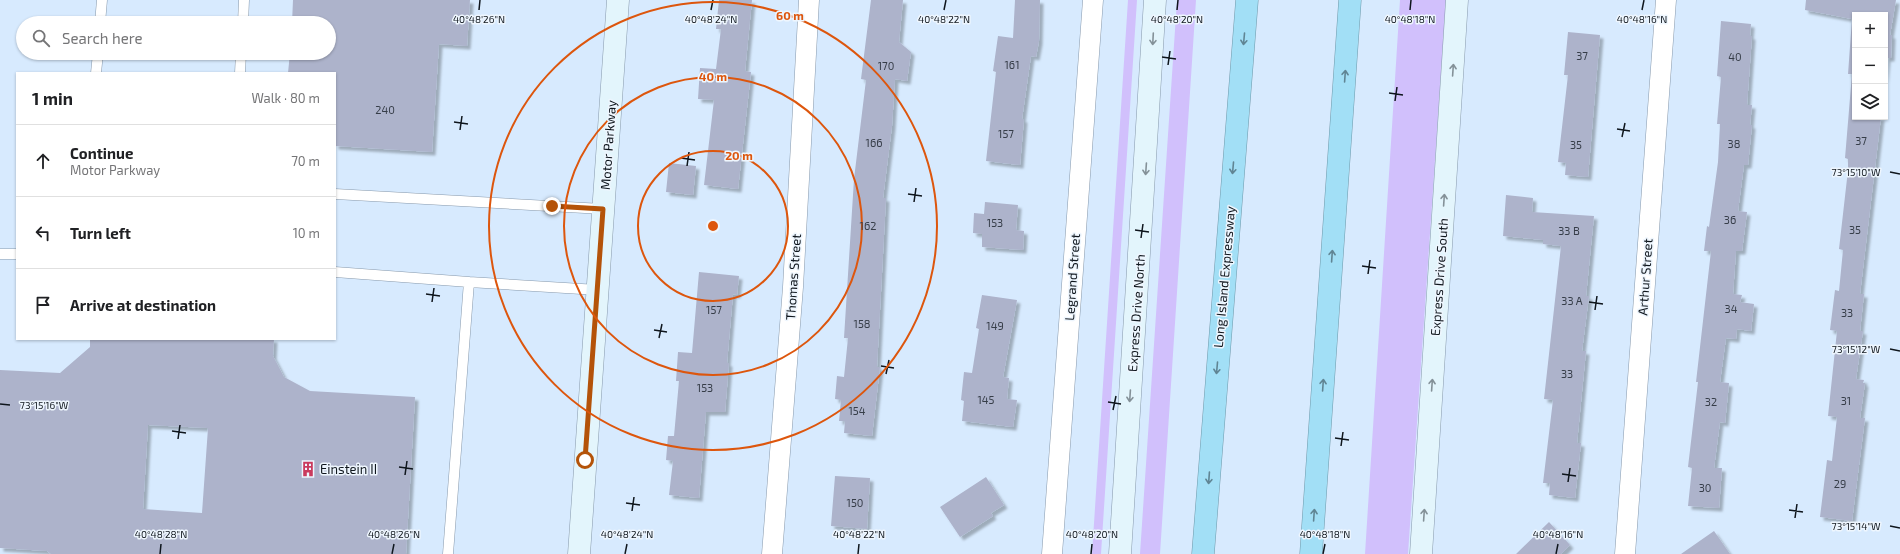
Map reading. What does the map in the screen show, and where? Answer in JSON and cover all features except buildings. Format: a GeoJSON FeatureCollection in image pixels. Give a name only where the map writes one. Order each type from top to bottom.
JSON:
{"type":"FeatureCollection","features":[{"type":"Feature","properties":{"kind":"highway","name":"Long Island Expressway"},"geometry":{"type":"LineString","coordinates":[[1203,554],[1247,0]]}},
{"type":"Feature","properties":{"kind":"highway"},"geometry":{"type":"LineString","coordinates":[[1311,554],[1350,0]]}},
{"type":"Feature","properties":{"kind":"main road","name":"Motor Parkway"},"geometry":{"type":"LineString","coordinates":[[579,554],[618,0]]}},
{"type":"Feature","properties":{"kind":"main road","name":"Express Drive North"},"geometry":{"type":"LineString","coordinates":[[1120,554],[1156,0]]}},
{"type":"Feature","properties":{"kind":"main road","name":"Express Drive South"},"geometry":{"type":"LineString","coordinates":[[1421,554],[1457,0]]}},
{"type":"Feature","properties":{"kind":"street","name":"Thomas Street"},"geometry":{"type":"LineString","coordinates":[[772,554],[793,287],[809,0]]}},
{"type":"Feature","properties":{"kind":"street","name":"Legrand Street"},"geometry":{"type":"LineString","coordinates":[[1052,554],[1093,0]]}},
{"type":"Feature","properties":{"kind":"street","name":"Arthur Street"},"geometry":{"type":"LineString","coordinates":[[1625,554],[1666,0]]}},
{"type":"Feature","properties":{"kind":"lane"},"geometry":{"type":"LineString","coordinates":[[101,16],[102,0]]}},
{"type":"Feature","properties":{"kind":"lane"},"geometry":{"type":"LineString","coordinates":[[243,16],[244,0]]}},
{"type":"Feature","properties":{"kind":"lane"},"geometry":{"type":"LineString","coordinates":[[96,72],[97,60]]}},
{"type":"Feature","properties":{"kind":"lane"},"geometry":{"type":"LineString","coordinates":[[240,72],[241,60]]}},
{"type":"Feature","properties":{"kind":"lane"},"geometry":{"type":"LineString","coordinates":[[336,194],[603,209]]}},
{"type":"Feature","properties":{"kind":"lane"},"geometry":{"type":"LineString","coordinates":[[0,254],[16,254]]}},
{"type":"Feature","properties":{"kind":"lane"},"geometry":{"type":"LineString","coordinates":[[336,272],[598,290]]}},
{"type":"Feature","properties":{"kind":"lane"},"geometry":{"type":"LineString","coordinates":[[448,554],[469,282]]}},
{"type":"Feature","properties":{"kind":"shaded area"},"geometry":{"type":"Polygon","coordinates":[[[1128,0],[1137,0],[1101,554],[1092,554],[1128,0]]]}},
{"type":"Feature","properties":{"kind":"shaded area"},"geometry":{"type":"Polygon","coordinates":[[[1177,0],[1196,0],[1160,554],[1140,554],[1177,0]]]}},
{"type":"Feature","properties":{"kind":"shaded area"},"geometry":{"type":"Polygon","coordinates":[[[1400,0],[1446,0],[1408,554],[1365,554],[1400,0]]]}},
{"type":"Feature","properties":{"kind":"place","name":"Einstein II"},"geometry":{"type":"Point","coordinates":[308,469]}},
{"type":"Feature","properties":{"kind":"route"},"geometry":{"type":"LineString","coordinates":[[552,206],[603,209],[585,460]]}}]}
